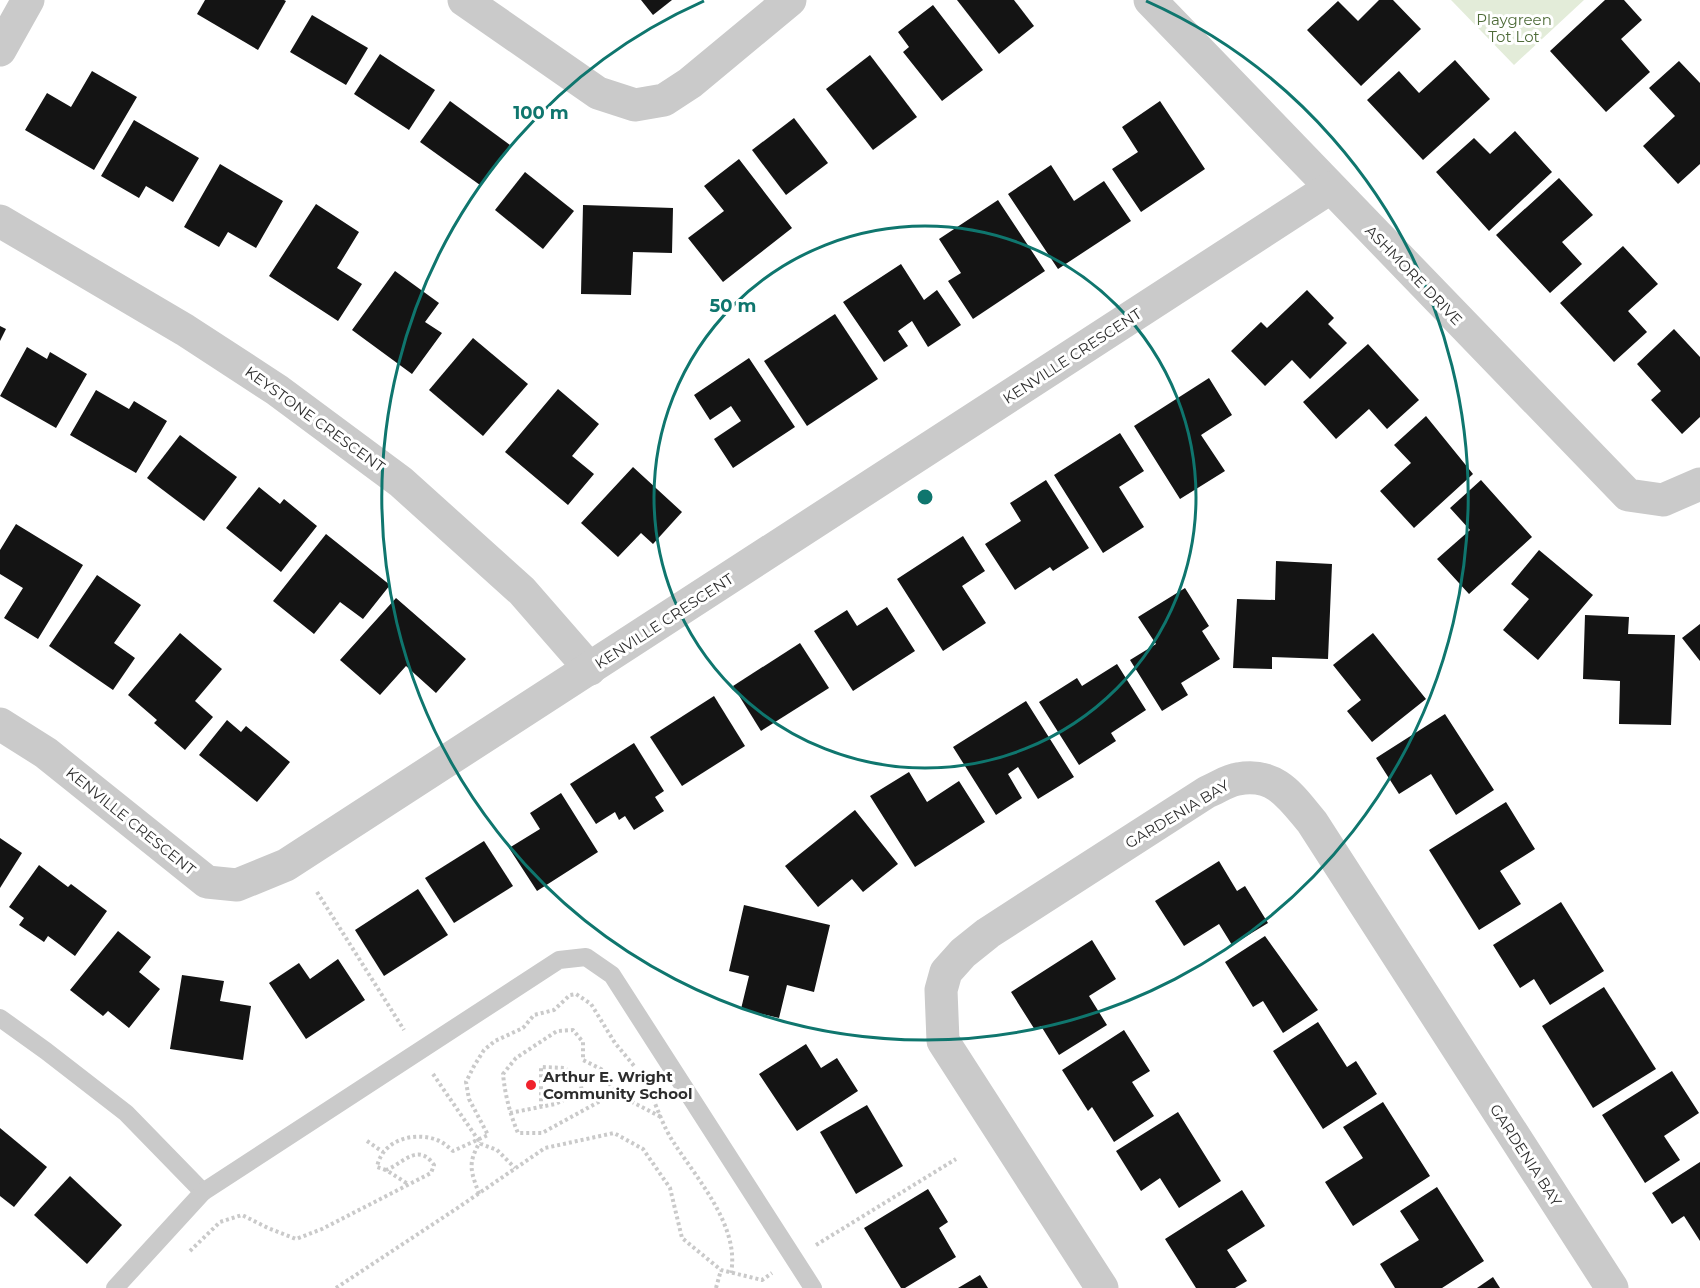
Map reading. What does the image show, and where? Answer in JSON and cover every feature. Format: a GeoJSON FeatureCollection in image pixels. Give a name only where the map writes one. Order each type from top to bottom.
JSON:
{"type":"FeatureCollection","features":[{"type":"Feature","properties":{"kind":"street"},"geometry":{"type":"LineString","coordinates":[[0,50],[28,0]]}},
{"type":"Feature","properties":{"kind":"street"},"geometry":{"type":"LineString","coordinates":[[464,0],[598,93],[635,105],[664,100],[682,88],[790,0]]}},
{"type":"Feature","properties":{"kind":"street","name":"ASHMORE DRIVE"},"geometry":{"type":"LineString","coordinates":[[1150,0],[1628,495],[1663,500],[1700,484]]}},
{"type":"Feature","properties":{"kind":"street","name":"KENVILLE CRESCENT"},"geometry":{"type":"LineString","coordinates":[[0,724],[46,753],[207,882],[237,885],[286,865],[1330,188]]}},
{"type":"Feature","properties":{"kind":"street","name":"KEYSTONE CRESCENT"},"geometry":{"type":"LineString","coordinates":[[0,221],[185,330],[278,390],[401,482],[522,591],[590,669]]}},
{"type":"Feature","properties":{"kind":"street","name":"GARDENIA BAY"},"geometry":{"type":"LineString","coordinates":[[1102,1288],[943,1041],[941,990],[946,972],[963,953],[1011,917],[1207,792],[1237,779],[1257,778],[1281,786],[1312,822],[1612,1288]]}},
{"type":"Feature","properties":{"kind":"lane"},"geometry":{"type":"LineString","coordinates":[[115,1288],[203,1192],[559,960],[586,957],[612,975],[813,1288]]}},
{"type":"Feature","properties":{"kind":"lane"},"geometry":{"type":"LineString","coordinates":[[0,1018],[126,1113],[203,1192]]}},
{"type":"Feature","properties":{"kind":"path"},"geometry":{"type":"LineString","coordinates":[[408,1184],[377,1167],[378,1158],[386,1148],[417,1136],[440,1141],[453,1150],[488,1135],[469,1099],[466,1082],[474,1066],[484,1050],[495,1041],[523,1028],[534,1015],[554,1010],[570,995],[576,994],[591,1004],[615,1043],[641,1073]]}},
{"type":"Feature","properties":{"kind":"path"},"geometry":{"type":"LineString","coordinates":[[615,1093],[542,1133],[518,1133],[504,1092],[503,1074],[516,1058],[557,1030],[573,1030],[583,1042],[583,1060],[601,1070],[615,1093],[662,1117]]}},
{"type":"Feature","properties":{"kind":"path"},"geometry":{"type":"LineString","coordinates":[[510,1113],[555,1104],[582,1092],[580,1080],[565,1068],[541,1067],[542,1106]]}},
{"type":"Feature","properties":{"kind":"path"},"geometry":{"type":"LineString","coordinates":[[646,1083],[673,1142],[699,1177],[732,1244],[731,1273]]}},
{"type":"Feature","properties":{"kind":"path"},"geometry":{"type":"LineString","coordinates":[[336,1288],[545,1148],[614,1133],[643,1149],[670,1188],[682,1238],[721,1270],[762,1280],[956,1159]]}},
{"type":"Feature","properties":{"kind":"path"},"geometry":{"type":"LineString","coordinates":[[367,1142],[383,1152]]}},
{"type":"Feature","properties":{"kind":"path"},"geometry":{"type":"LineString","coordinates":[[479,1194],[470,1158],[480,1142]]}},
{"type":"Feature","properties":{"kind":"path"},"geometry":{"type":"LineString","coordinates":[[187,1254],[220,1222],[242,1215],[296,1239],[322,1229],[431,1173],[434,1165],[429,1157],[420,1153],[386,1170]]}},
{"type":"Feature","properties":{"kind":"path"},"geometry":{"type":"LineString","coordinates":[[716,1288],[721,1270]]}},
{"type":"Feature","properties":{"kind":"green space","name":"Playgreen Tot Lot"},"geometry":{"type":"Polygon","coordinates":[[[1451,0],[1584,0],[1514,65],[1451,0]]]}},
{"type":"Feature","properties":{"kind":"building"},"geometry":{"type":"Polygon","coordinates":[[[205,0],[286,1],[258,50],[197,14],[205,0]]]}},
{"type":"Feature","properties":{"kind":"building"},"geometry":{"type":"Polygon","coordinates":[[[641,0],[672,0],[653,15],[641,0]]]}},
{"type":"Feature","properties":{"kind":"building"},"geometry":{"type":"Polygon","coordinates":[[[957,0],[1014,0],[1034,26],[999,54],[957,0]]]}},
{"type":"Feature","properties":{"kind":"building"},"geometry":{"type":"Polygon","coordinates":[[[1379,0],[1393,0],[1421,29],[1361,86],[1307,30],[1338,1],[1358,21],[1379,0]]]}},
{"type":"Feature","properties":{"kind":"building"},"geometry":{"type":"Polygon","coordinates":[[[1605,0],[1624,0],[1642,20],[1621,39],[1650,72],[1606,112],[1550,51],[1605,0]]]}},
{"type":"Feature","properties":{"kind":"building"},"geometry":{"type":"Polygon","coordinates":[[[933,5],[983,70],[942,101],[903,52],[909,47],[898,32],[933,5]]]}},
{"type":"Feature","properties":{"kind":"building"},"geometry":{"type":"Polygon","coordinates":[[[312,15],[368,48],[346,85],[290,52],[312,15]]]}},
{"type":"Feature","properties":{"kind":"building"},"geometry":{"type":"Polygon","coordinates":[[[380,54],[435,90],[409,130],[354,94],[380,54]]]}},
{"type":"Feature","properties":{"kind":"building"},"geometry":{"type":"Polygon","coordinates":[[[870,55],[917,117],[873,150],[826,89],[870,55]]]}},
{"type":"Feature","properties":{"kind":"building"},"geometry":{"type":"Polygon","coordinates":[[[1455,60],[1490,99],[1423,160],[1367,100],[1399,71],[1419,93],[1455,60]]]}},
{"type":"Feature","properties":{"kind":"building"},"geometry":{"type":"Polygon","coordinates":[[[1679,61],[1700,83],[1700,164],[1678,184],[1643,146],[1675,116],[1649,88],[1679,61]]]}},
{"type":"Feature","properties":{"kind":"building"},"geometry":{"type":"Polygon","coordinates":[[[92,71],[137,97],[94,170],[25,130],[47,93],[71,107],[92,71]]]}},
{"type":"Feature","properties":{"kind":"building"},"geometry":{"type":"Polygon","coordinates":[[[450,101],[510,145],[480,185],[420,142],[450,101]]]}},
{"type":"Feature","properties":{"kind":"building"},"geometry":{"type":"Polygon","coordinates":[[[1160,101],[1205,169],[1141,212],[1112,169],[1138,152],[1122,127],[1160,101]]]}},
{"type":"Feature","properties":{"kind":"building"},"geometry":{"type":"Polygon","coordinates":[[[794,118],[828,163],[786,195],[752,150],[794,118]]]}},
{"type":"Feature","properties":{"kind":"building"},"geometry":{"type":"Polygon","coordinates":[[[134,120],[199,158],[173,202],[146,186],[139,198],[101,176],[134,120]]]}},
{"type":"Feature","properties":{"kind":"building"},"geometry":{"type":"Polygon","coordinates":[[[1515,131],[1552,172],[1489,231],[1436,172],[1474,138],[1490,154],[1515,131]]]}},
{"type":"Feature","properties":{"kind":"building"},"geometry":{"type":"Polygon","coordinates":[[[739,159],[792,228],[723,282],[688,238],[724,211],[704,186],[739,159]]]}},
{"type":"Feature","properties":{"kind":"building"},"geometry":{"type":"Polygon","coordinates":[[[220,164],[283,201],[256,248],[228,232],[219,247],[184,227],[220,164]]]}},
{"type":"Feature","properties":{"kind":"building"},"geometry":{"type":"Polygon","coordinates":[[[1051,165],[1074,201],[1104,181],[1131,221],[1058,269],[1008,194],[1051,165]]]}},
{"type":"Feature","properties":{"kind":"building"},"geometry":{"type":"Polygon","coordinates":[[[525,172],[574,211],[543,249],[495,210],[525,172]]]}},
{"type":"Feature","properties":{"kind":"building"},"geometry":{"type":"Polygon","coordinates":[[[1559,178],[1593,215],[1562,242],[1582,264],[1550,293],[1496,235],[1559,178]]]}},
{"type":"Feature","properties":{"kind":"building"},"geometry":{"type":"Polygon","coordinates":[[[998,200],[1045,271],[973,319],[948,281],[961,273],[939,239],[998,200]]]}},
{"type":"Feature","properties":{"kind":"building"},"geometry":{"type":"Polygon","coordinates":[[[316,204],[359,232],[337,268],[362,284],[338,321],[269,276],[316,204]]]}},
{"type":"Feature","properties":{"kind":"building"},"geometry":{"type":"Polygon","coordinates":[[[583,205],[673,208],[672,253],[633,252],[631,295],[581,294],[583,205]]]}},
{"type":"Feature","properties":{"kind":"building"},"geometry":{"type":"Polygon","coordinates":[[[1623,246],[1658,284],[1628,311],[1647,332],[1614,362],[1560,303],[1623,246]]]}},
{"type":"Feature","properties":{"kind":"building"},"geometry":{"type":"Polygon","coordinates":[[[901,264],[924,300],[937,290],[961,325],[928,347],[912,321],[898,331],[908,346],[884,362],[843,302],[901,264]]]}},
{"type":"Feature","properties":{"kind":"building"},"geometry":{"type":"Polygon","coordinates":[[[395,271],[439,303],[425,322],[442,333],[412,374],[352,330],[395,271]]]}},
{"type":"Feature","properties":{"kind":"building"},"geometry":{"type":"Polygon","coordinates":[[[1307,290],[1334,318],[1328,324],[1347,343],[1310,379],[1292,360],[1265,386],[1231,351],[1261,322],[1267,328],[1307,290]]]}},
{"type":"Feature","properties":{"kind":"building"},"geometry":{"type":"Polygon","coordinates":[[[835,314],[878,379],[807,426],[764,361],[835,314]]]}},
{"type":"Feature","properties":{"kind":"building"},"geometry":{"type":"Polygon","coordinates":[[[0,326],[6,329],[0,341],[0,326]]]}},
{"type":"Feature","properties":{"kind":"building"},"geometry":{"type":"Polygon","coordinates":[[[1674,329],[1700,357],[1700,417],[1682,434],[1651,400],[1661,391],[1637,364],[1674,329]]]}},
{"type":"Feature","properties":{"kind":"building"},"geometry":{"type":"Polygon","coordinates":[[[473,338],[528,384],[483,436],[429,390],[473,338]]]}},
{"type":"Feature","properties":{"kind":"building"},"geometry":{"type":"Polygon","coordinates":[[[1368,344],[1419,400],[1387,429],[1369,409],[1336,439],[1303,402],[1368,344]]]}},
{"type":"Feature","properties":{"kind":"building"},"geometry":{"type":"Polygon","coordinates":[[[27,347],[47,359],[50,352],[87,374],[56,428],[0,396],[27,347]]]}},
{"type":"Feature","properties":{"kind":"building"},"geometry":{"type":"Polygon","coordinates":[[[749,358],[795,427],[733,468],[714,439],[741,421],[731,406],[710,420],[694,395],[749,358]]]}},
{"type":"Feature","properties":{"kind":"building"},"geometry":{"type":"Polygon","coordinates":[[[1209,378],[1232,415],[1201,435],[1225,471],[1180,499],[1134,426],[1209,378]]]}},
{"type":"Feature","properties":{"kind":"building"},"geometry":{"type":"Polygon","coordinates":[[[558,389],[599,424],[572,456],[594,474],[568,505],[505,452],[558,389]]]}},
{"type":"Feature","properties":{"kind":"building"},"geometry":{"type":"Polygon","coordinates":[[[96,390],[129,409],[134,401],[167,421],[136,473],[70,435],[96,390]]]}},
{"type":"Feature","properties":{"kind":"building"},"geometry":{"type":"Polygon","coordinates":[[[1426,416],[1473,474],[1414,528],[1380,491],[1411,463],[1394,445],[1426,416]]]}},
{"type":"Feature","properties":{"kind":"building"},"geometry":{"type":"Polygon","coordinates":[[[1120,433],[1144,471],[1119,487],[1144,527],[1103,553],[1054,475],[1120,433]]]}},
{"type":"Feature","properties":{"kind":"building"},"geometry":{"type":"Polygon","coordinates":[[[180,435],[237,477],[204,521],[147,478],[180,435]]]}},
{"type":"Feature","properties":{"kind":"building"},"geometry":{"type":"Polygon","coordinates":[[[633,467],[682,512],[653,544],[641,533],[618,557],[581,523],[633,467]]]}},
{"type":"Feature","properties":{"kind":"building"},"geometry":{"type":"Polygon","coordinates":[[[1046,480],[1089,548],[1053,571],[1050,567],[1015,590],[985,544],[1021,521],[1010,503],[1046,480]]]}},
{"type":"Feature","properties":{"kind":"building"},"geometry":{"type":"Polygon","coordinates":[[[1481,480],[1532,537],[1469,594],[1437,559],[1470,530],[1450,508],[1481,480]]]}},
{"type":"Feature","properties":{"kind":"building"},"geometry":{"type":"Polygon","coordinates":[[[259,487],[280,504],[284,499],[317,526],[281,572],[226,528],[259,487]]]}},
{"type":"Feature","properties":{"kind":"building"},"geometry":{"type":"Polygon","coordinates":[[[16,524],[83,565],[38,639],[4,618],[23,588],[0,574],[0,550],[16,524]]]}},
{"type":"Feature","properties":{"kind":"building"},"geometry":{"type":"Polygon","coordinates":[[[326,534],[390,585],[363,619],[340,602],[314,634],[273,601],[326,534]]]}},
{"type":"Feature","properties":{"kind":"building"},"geometry":{"type":"Polygon","coordinates":[[[963,536],[985,571],[962,586],[986,623],[943,651],[897,579],[963,536]]]}},
{"type":"Feature","properties":{"kind":"building"},"geometry":{"type":"Polygon","coordinates":[[[1539,550],[1593,595],[1538,660],[1503,630],[1529,599],[1511,584],[1539,550]]]}},
{"type":"Feature","properties":{"kind":"building"},"geometry":{"type":"Polygon","coordinates":[[[1276,561],[1332,564],[1328,659],[1272,657],[1272,669],[1233,668],[1237,599],[1275,600],[1276,561]]]}},
{"type":"Feature","properties":{"kind":"building"},"geometry":{"type":"Polygon","coordinates":[[[97,575],[141,605],[114,643],[135,658],[113,690],[49,646],[97,575]]]}},
{"type":"Feature","properties":{"kind":"building"},"geometry":{"type":"Polygon","coordinates":[[[1185,588],[1209,626],[1202,631],[1220,659],[1181,683],[1188,695],[1162,711],[1130,660],[1156,644],[1138,617],[1185,588]]]}},
{"type":"Feature","properties":{"kind":"building"},"geometry":{"type":"Polygon","coordinates":[[[396,598],[466,659],[436,693],[406,666],[380,695],[340,660],[396,598]]]}},
{"type":"Feature","properties":{"kind":"building"},"geometry":{"type":"Polygon","coordinates":[[[887,607],[915,651],[853,691],[814,631],[847,610],[857,626],[887,607]]]}},
{"type":"Feature","properties":{"kind":"building"},"geometry":{"type":"Polygon","coordinates":[[[1585,615],[1629,617],[1628,634],[1675,635],[1671,725],[1619,724],[1620,681],[1583,679],[1585,615]]]}},
{"type":"Feature","properties":{"kind":"building"},"geometry":{"type":"Polygon","coordinates":[[[1700,624],[1700,661],[1682,638],[1700,624]]]}},
{"type":"Feature","properties":{"kind":"building"},"geometry":{"type":"Polygon","coordinates":[[[180,633],[222,669],[195,701],[213,717],[185,750],[154,723],[157,720],[128,695],[180,633]]]}},
{"type":"Feature","properties":{"kind":"building"},"geometry":{"type":"Polygon","coordinates":[[[1373,633],[1426,699],[1372,742],[1347,711],[1361,700],[1333,665],[1373,633]]]}},
{"type":"Feature","properties":{"kind":"building"},"geometry":{"type":"Polygon","coordinates":[[[800,643],[829,688],[761,731],[733,686],[800,643]]]}},
{"type":"Feature","properties":{"kind":"building"},"geometry":{"type":"Polygon","coordinates":[[[1117,664],[1146,710],[1111,733],[1116,741],[1079,765],[1039,702],[1077,678],[1082,686],[1117,664]]]}},
{"type":"Feature","properties":{"kind":"building"},"geometry":{"type":"Polygon","coordinates":[[[714,696],[745,746],[682,786],[650,737],[714,696]]]}},
{"type":"Feature","properties":{"kind":"building"},"geometry":{"type":"Polygon","coordinates":[[[1026,701],[1074,777],[1038,799],[1018,767],[1008,774],[1022,798],[996,815],[953,747],[1026,701]]]}},
{"type":"Feature","properties":{"kind":"building"},"geometry":{"type":"Polygon","coordinates":[[[1445,714],[1494,790],[1456,815],[1431,774],[1399,794],[1376,758],[1445,714]]]}},
{"type":"Feature","properties":{"kind":"building"},"geometry":{"type":"Polygon","coordinates":[[[227,720],[241,732],[246,726],[290,762],[257,802],[199,755],[227,720]]]}},
{"type":"Feature","properties":{"kind":"building"},"geometry":{"type":"Polygon","coordinates":[[[634,743],[664,791],[655,797],[664,811],[634,830],[625,816],[619,820],[615,812],[596,824],[570,784],[634,743]]]}},
{"type":"Feature","properties":{"kind":"building"},"geometry":{"type":"Polygon","coordinates":[[[909,772],[927,802],[959,781],[985,822],[915,867],[870,796],[909,772]]]}},
{"type":"Feature","properties":{"kind":"building"},"geometry":{"type":"Polygon","coordinates":[[[561,793],[598,852],[537,891],[509,848],[540,829],[530,813],[561,793]]]}},
{"type":"Feature","properties":{"kind":"building"},"geometry":{"type":"Polygon","coordinates":[[[1506,802],[1535,849],[1500,871],[1521,904],[1479,930],[1429,850],[1506,802]]]}},
{"type":"Feature","properties":{"kind":"building"},"geometry":{"type":"Polygon","coordinates":[[[855,810],[898,864],[863,892],[852,879],[818,907],[785,866],[855,810]]]}},
{"type":"Feature","properties":{"kind":"building"},"geometry":{"type":"Polygon","coordinates":[[[0,838],[22,853],[0,888],[0,838]]]}},
{"type":"Feature","properties":{"kind":"building"},"geometry":{"type":"Polygon","coordinates":[[[484,841],[513,886],[454,923],[425,878],[484,841]]]}},
{"type":"Feature","properties":{"kind":"building"},"geometry":{"type":"Polygon","coordinates":[[[1219,861],[1237,891],[1245,886],[1268,923],[1232,945],[1219,924],[1184,946],[1155,901],[1219,861]]]}},
{"type":"Feature","properties":{"kind":"building"},"geometry":{"type":"Polygon","coordinates":[[[39,865],[68,887],[71,884],[107,911],[75,956],[48,936],[44,942],[19,925],[24,918],[9,907],[39,865]]]}},
{"type":"Feature","properties":{"kind":"building"},"geometry":{"type":"Polygon","coordinates":[[[418,889],[448,935],[384,976],[355,930],[418,889]]]}},
{"type":"Feature","properties":{"kind":"building"},"geometry":{"type":"Polygon","coordinates":[[[1561,902],[1604,971],[1550,1005],[1534,979],[1520,988],[1493,945],[1561,902]]]}},
{"type":"Feature","properties":{"kind":"building"},"geometry":{"type":"Polygon","coordinates":[[[744,905],[830,925],[814,992],[787,985],[779,1018],[741,1009],[749,976],[729,971],[744,905]]]}},
{"type":"Feature","properties":{"kind":"building"},"geometry":{"type":"Polygon","coordinates":[[[118,931],[151,957],[139,972],[160,989],[129,1028],[108,1011],[103,1016],[70,990],[118,931]]]}},
{"type":"Feature","properties":{"kind":"building"},"geometry":{"type":"Polygon","coordinates":[[[1265,936],[1318,1010],[1283,1033],[1263,1001],[1253,1007],[1225,962],[1265,936]]]}},
{"type":"Feature","properties":{"kind":"building"},"geometry":{"type":"Polygon","coordinates":[[[1092,940],[1116,979],[1089,996],[1107,1025],[1059,1055],[1041,1026],[1035,1030],[1011,992],[1092,940]]]}},
{"type":"Feature","properties":{"kind":"building"},"geometry":{"type":"Polygon","coordinates":[[[338,959],[365,1000],[306,1039],[269,983],[299,963],[310,979],[338,959]]]}},
{"type":"Feature","properties":{"kind":"building"},"geometry":{"type":"Polygon","coordinates":[[[182,975],[224,981],[220,1001],[251,1006],[243,1060],[170,1049],[182,975]]]}},
{"type":"Feature","properties":{"kind":"building"},"geometry":{"type":"Polygon","coordinates":[[[1604,987],[1656,1069],[1593,1108],[1542,1026],[1604,987]]]}},
{"type":"Feature","properties":{"kind":"building"},"geometry":{"type":"Polygon","coordinates":[[[1318,1022],[1347,1067],[1356,1061],[1377,1094],[1323,1129],[1273,1051],[1318,1022]]]}},
{"type":"Feature","properties":{"kind":"building"},"geometry":{"type":"Polygon","coordinates":[[[1124,1030],[1150,1071],[1132,1082],[1154,1116],[1114,1142],[1092,1107],[1088,1111],[1062,1070],[1124,1030]]]}},
{"type":"Feature","properties":{"kind":"building"},"geometry":{"type":"Polygon","coordinates":[[[806,1044],[821,1068],[837,1058],[858,1091],[797,1131],[759,1074],[806,1044]]]}},
{"type":"Feature","properties":{"kind":"building"},"geometry":{"type":"Polygon","coordinates":[[[1672,1071],[1699,1113],[1664,1136],[1680,1160],[1645,1183],[1602,1115],[1672,1071]]]}},
{"type":"Feature","properties":{"kind":"building"},"geometry":{"type":"Polygon","coordinates":[[[1383,1102],[1430,1176],[1353,1226],[1325,1182],[1363,1158],[1343,1127],[1383,1102]]]}},
{"type":"Feature","properties":{"kind":"building"},"geometry":{"type":"Polygon","coordinates":[[[867,1105],[903,1166],[856,1194],[820,1132],[867,1105]]]}},
{"type":"Feature","properties":{"kind":"building"},"geometry":{"type":"Polygon","coordinates":[[[1178,1112],[1221,1181],[1179,1208],[1160,1178],[1141,1191],[1116,1151],[1178,1112]]]}},
{"type":"Feature","properties":{"kind":"building"},"geometry":{"type":"Polygon","coordinates":[[[0,1128],[47,1167],[14,1207],[0,1196],[0,1128]]]}},
{"type":"Feature","properties":{"kind":"building"},"geometry":{"type":"Polygon","coordinates":[[[1700,1162],[1700,1241],[1684,1216],[1672,1224],[1652,1193],[1700,1162]]]}},
{"type":"Feature","properties":{"kind":"building"},"geometry":{"type":"Polygon","coordinates":[[[70,1176],[122,1225],[87,1264],[34,1215],[70,1176]]]}},
{"type":"Feature","properties":{"kind":"building"},"geometry":{"type":"Polygon","coordinates":[[[1437,1187],[1484,1261],[1442,1288],[1395,1288],[1380,1264],[1419,1240],[1400,1211],[1437,1187]]]}},
{"type":"Feature","properties":{"kind":"building"},"geometry":{"type":"Polygon","coordinates":[[[928,1189],[948,1222],[939,1228],[956,1257],[905,1288],[901,1288],[864,1228],[928,1189]]]}},
{"type":"Feature","properties":{"kind":"building"},"geometry":{"type":"Polygon","coordinates":[[[1242,1190],[1265,1226],[1227,1250],[1247,1281],[1235,1288],[1196,1288],[1165,1239],[1242,1190]]]}},
{"type":"Feature","properties":{"kind":"building"},"geometry":{"type":"Polygon","coordinates":[[[980,1275],[988,1288],[958,1288],[980,1275]]]}},
{"type":"Feature","properties":{"kind":"building"},"geometry":{"type":"Polygon","coordinates":[[[1493,1277],[1500,1288],[1477,1288],[1493,1277]]]}},
{"type":"Feature","properties":{"kind":"place","name":"Arthur E. Wright Community School"},"geometry":{"type":"Point","coordinates":[531,1085]}}]}
